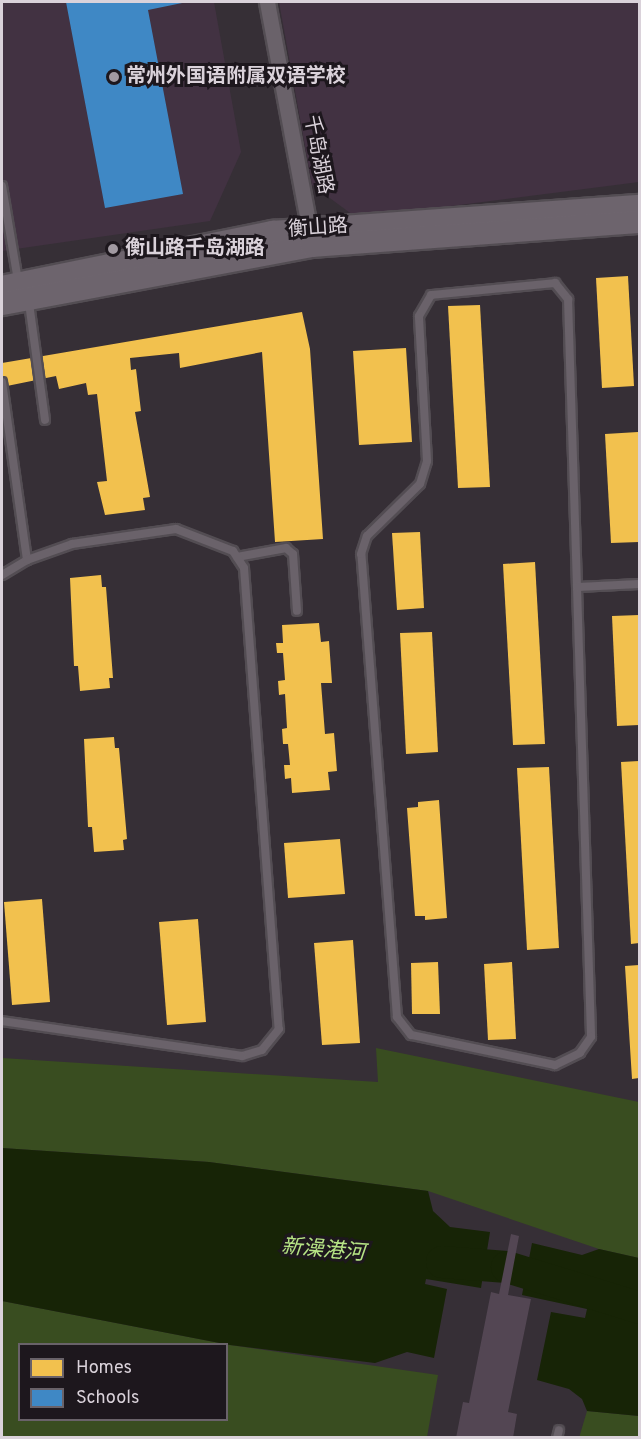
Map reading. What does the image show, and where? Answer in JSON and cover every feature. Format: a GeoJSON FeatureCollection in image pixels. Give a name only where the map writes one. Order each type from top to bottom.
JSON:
{"type":"FeatureCollection","features":[{"type":"Feature","properties":{"kind":"street","name":"千岛湖路"},"geometry":{"type":"LineString","coordinates":[[267,2],[311,238]]}},
{"type":"Feature","properties":{"kind":"street","name":"衡山路"},"geometry":{"type":"LineString","coordinates":[[311,238],[639,206]]}},
{"type":"Feature","properties":{"kind":"street","name":"衡山路"},"geometry":{"type":"LineString","coordinates":[[2,304],[16,290],[273,232],[311,238],[639,222]]}},
{"type":"Feature","properties":{"kind":"lane"},"geometry":{"type":"LineString","coordinates":[[2,186],[16,290],[45,420]]}},
{"type":"Feature","properties":{"kind":"lane"},"geometry":{"type":"LineString","coordinates":[[555,284],[568,298],[577,587],[591,1037],[580,1053],[555,1065],[411,1035],[397,1017],[361,554],[367,536],[420,484],[427,461],[418,316],[431,295],[555,284]]}},
{"type":"Feature","properties":{"kind":"lane"},"geometry":{"type":"LineString","coordinates":[[2,382],[27,560]]}},
{"type":"Feature","properties":{"kind":"lane"},"geometry":{"type":"LineString","coordinates":[[2,575],[27,560],[72,544],[176,528],[233,551],[244,568],[279,1029],[262,1050],[242,1056],[2,1022]]}},
{"type":"Feature","properties":{"kind":"lane"},"geometry":{"type":"LineString","coordinates":[[237,557],[286,548],[293,554],[297,611]]}},
{"type":"Feature","properties":{"kind":"lane"},"geometry":{"type":"LineString","coordinates":[[577,587],[639,584]]}},
{"type":"Feature","properties":{"kind":"shaded area","name":"常州外国语附属双语学校"},"geometry":{"type":"Polygon","coordinates":[[[2,2],[214,2],[241,152],[210,221],[2,251],[2,2]]]}},
{"type":"Feature","properties":{"kind":"shaded area"},"geometry":{"type":"Polygon","coordinates":[[[279,2],[639,2],[639,182],[357,218],[312,185],[279,2]]]}},
{"type":"Feature","properties":{"kind":"shaded area"},"geometry":{"type":"Polygon","coordinates":[[[376,1048],[639,1102],[639,1258],[599,1249],[428,1191],[209,1162],[2,1148],[2,1058],[378,1082],[376,1048]]]}},
{"type":"Feature","properties":{"kind":"shaded area"},"geometry":{"type":"Polygon","coordinates":[[[2,1301],[220,1343],[18,1343],[18,1421],[228,1421],[228,1344],[438,1375],[427,1437],[2,1437],[2,1301]]]}},
{"type":"Feature","properties":{"kind":"shaded area"},"geometry":{"type":"Polygon","coordinates":[[[587,1411],[639,1416],[639,1437],[579,1438],[587,1411]]]}},
{"type":"Feature","properties":{"kind":"water"},"geometry":{"type":"Polygon","coordinates":[[[2,1148],[209,1162],[428,1191],[433,1211],[450,1227],[490,1232],[481,1288],[426,1279],[425,1284],[447,1289],[434,1358],[407,1352],[375,1363],[230,1345],[2,1301],[2,1148]]]}},
{"type":"Feature","properties":{"kind":"water"},"geometry":{"type":"Polygon","coordinates":[[[532,1243],[582,1255],[599,1249],[639,1258],[639,1416],[587,1411],[582,1399],[569,1389],[537,1380],[551,1312],[585,1318],[587,1309],[522,1295],[532,1243]]]}},
{"type":"Feature","properties":{"kind":"building: Homes"},"geometry":{"type":"Polygon","coordinates":[[[628,276],[634,386],[602,388],[596,278],[628,276]]]}},
{"type":"Feature","properties":{"kind":"building: Homes"},"geometry":{"type":"Polygon","coordinates":[[[480,305],[490,487],[458,488],[448,306],[480,305]]]}},
{"type":"Feature","properties":{"kind":"building: Homes"},"geometry":{"type":"Polygon","coordinates":[[[302,312],[310,349],[323,539],[275,542],[262,352],[180,368],[179,353],[130,358],[131,370],[136,369],[141,411],[135,412],[150,497],[143,498],[145,510],[105,515],[97,482],[107,481],[97,394],[88,395],[86,383],[59,389],[56,376],[2,387],[2,363],[302,312]]]}},
{"type":"Feature","properties":{"kind":"building: Homes"},"geometry":{"type":"Polygon","coordinates":[[[406,348],[412,442],[359,445],[353,351],[406,348]]]}},
{"type":"Feature","properties":{"kind":"building: Homes"},"geometry":{"type":"Polygon","coordinates":[[[638,432],[639,542],[611,543],[605,434],[638,432]]]}},
{"type":"Feature","properties":{"kind":"building: Homes"},"geometry":{"type":"Polygon","coordinates":[[[420,532],[424,608],[397,610],[392,533],[420,532]]]}},
{"type":"Feature","properties":{"kind":"building: Homes"},"geometry":{"type":"Polygon","coordinates":[[[535,562],[545,744],[513,745],[503,564],[535,562]]]}},
{"type":"Feature","properties":{"kind":"building: Homes"},"geometry":{"type":"Polygon","coordinates":[[[101,575],[102,587],[106,587],[113,678],[109,678],[110,688],[80,691],[78,666],[74,666],[70,578],[101,575]]]}},
{"type":"Feature","properties":{"kind":"building: Homes"},"geometry":{"type":"Polygon","coordinates":[[[639,615],[639,725],[617,726],[612,616],[639,615]]]}},
{"type":"Feature","properties":{"kind":"building: Homes"},"geometry":{"type":"Polygon","coordinates":[[[319,623],[321,642],[329,641],[332,683],[321,683],[325,734],[334,733],[337,771],[328,772],[330,790],[292,793],[291,778],[285,779],[284,765],[290,765],[288,744],[283,744],[282,729],[287,728],[285,694],[279,695],[278,681],[285,680],[283,653],[277,653],[276,643],[283,643],[282,625],[319,623]]]}},
{"type":"Feature","properties":{"kind":"building: Homes"},"geometry":{"type":"Polygon","coordinates":[[[432,632],[438,752],[406,754],[400,633],[432,632]]]}},
{"type":"Feature","properties":{"kind":"building: Homes"},"geometry":{"type":"Polygon","coordinates":[[[114,737],[115,748],[119,748],[127,839],[123,840],[124,850],[94,852],[92,827],[88,827],[84,739],[114,737]]]}},
{"type":"Feature","properties":{"kind":"building: Homes"},"geometry":{"type":"Polygon","coordinates":[[[639,761],[639,943],[631,944],[621,762],[639,761]]]}},
{"type":"Feature","properties":{"kind":"building: Homes"},"geometry":{"type":"Polygon","coordinates":[[[549,767],[559,948],[527,950],[517,768],[549,767]]]}},
{"type":"Feature","properties":{"kind":"building: Homes"},"geometry":{"type":"Polygon","coordinates":[[[439,800],[447,918],[425,920],[425,916],[415,916],[407,808],[418,807],[418,802],[439,800]]]}},
{"type":"Feature","properties":{"kind":"building: Homes"},"geometry":{"type":"Polygon","coordinates":[[[340,839],[345,894],[288,898],[284,843],[340,839]]]}},
{"type":"Feature","properties":{"kind":"building: Homes"},"geometry":{"type":"Polygon","coordinates":[[[42,899],[50,1002],[12,1005],[4,902],[42,899]]]}},
{"type":"Feature","properties":{"kind":"building: Homes"},"geometry":{"type":"Polygon","coordinates":[[[198,919],[206,1022],[167,1025],[159,922],[198,919]]]}},
{"type":"Feature","properties":{"kind":"building: Homes"},"geometry":{"type":"Polygon","coordinates":[[[353,940],[360,1043],[322,1045],[314,943],[353,940]]]}},
{"type":"Feature","properties":{"kind":"building: Homes"},"geometry":{"type":"Polygon","coordinates":[[[438,962],[440,1014],[412,1014],[411,963],[438,962]]]}},
{"type":"Feature","properties":{"kind":"building: Homes"},"geometry":{"type":"Polygon","coordinates":[[[512,962],[516,1039],[488,1040],[484,964],[512,962]]]}},
{"type":"Feature","properties":{"kind":"building: Homes"},"geometry":{"type":"Polygon","coordinates":[[[639,965],[639,1078],[632,1079],[625,966],[639,965]]]}},
{"type":"Feature","properties":{"kind":"building: Schools"},"geometry":{"type":"Polygon","coordinates":[[[66,2],[187,2],[148,10],[183,194],[105,208],[66,2]]]}},
{"type":"Feature","properties":{"kind":"building: Other"},"geometry":{"type":"Polygon","coordinates":[[[511,1234],[519,1236],[508,1295],[531,1299],[508,1412],[517,1414],[513,1438],[456,1438],[463,1402],[469,1403],[491,1292],[499,1294],[511,1234]]]}},
{"type":"Feature","properties":{"kind":"waterway","name":"新澡港河"},"geometry":{"type":"LineString","coordinates":[[442,1262],[507,1267],[640,1308]]}},
{"type":"Feature","properties":{"kind":"place","name":"常州外国语附属双语学校"},"geometry":{"type":"Point","coordinates":[114,77]}},
{"type":"Feature","properties":{"kind":"place","name":"衡山路千岛湖路"},"geometry":{"type":"Point","coordinates":[113,249]}}]}
